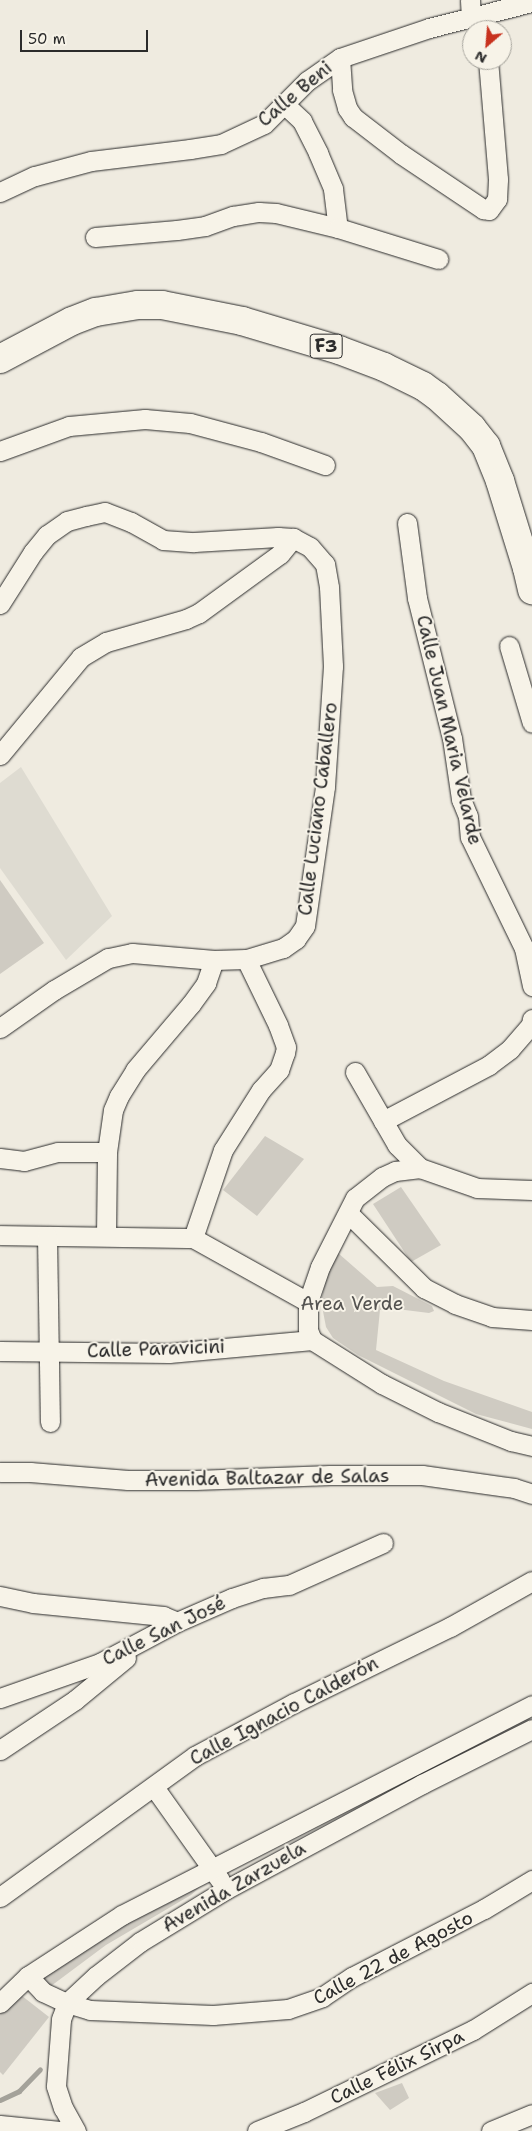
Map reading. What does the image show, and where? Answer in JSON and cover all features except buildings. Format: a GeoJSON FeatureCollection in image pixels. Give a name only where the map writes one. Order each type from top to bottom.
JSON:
{"type":"FeatureCollection","features":[{"type":"Feature","properties":{"kind":"highway","name":"F3"},"geometry":{"type":"LineString","coordinates":[[0,359],[72,320],[96,312],[138,305],[162,305],[242,321],[339,350],[384,367],[422,386],[437,396],[472,428],[486,446],[500,481],[532,590]]}},
{"type":"Feature","properties":{"kind":"street","name":"Calle Beni"},"geometry":{"type":"LineString","coordinates":[[0,192],[36,176],[90,160],[221,144],[264,124],[307,81],[340,58],[475,16],[532,2]]}},
{"type":"Feature","properties":{"kind":"street"},"geometry":{"type":"LineString","coordinates":[[340,58],[342,90],[346,108],[353,117],[401,154],[483,209],[489,210],[497,199],[498,179],[491,116],[489,70]]}},
{"type":"Feature","properties":{"kind":"street"},"geometry":{"type":"LineString","coordinates":[[284,104],[302,121],[318,153],[333,189],[338,228]]}},
{"type":"Feature","properties":{"kind":"street"},"geometry":{"type":"LineString","coordinates":[[96,237],[177,230],[259,212],[276,212],[338,228],[438,259]]}},
{"type":"Feature","properties":{"kind":"street"},"geometry":{"type":"LineString","coordinates":[[0,451],[69,426],[144,419],[190,423],[261,442],[324,465]]}},
{"type":"Feature","properties":{"kind":"street"},"geometry":{"type":"LineString","coordinates":[[0,604],[33,552],[47,534],[67,521],[86,516],[105,512],[132,522],[163,540],[194,542],[278,537],[293,538]]}},
{"type":"Feature","properties":{"kind":"street","name":"Calle Juan Maria Velarde"},"geometry":{"type":"LineString","coordinates":[[406,523],[417,598],[452,738],[461,799],[468,816],[470,837],[487,876],[524,948],[532,986]]}},
{"type":"Feature","properties":{"kind":"street"},"geometry":{"type":"LineString","coordinates":[[0,755],[81,656],[106,642],[186,619],[199,613],[280,554],[293,538]]}},
{"type":"Feature","properties":{"kind":"street","name":"Calle Luciano Caballero"},"geometry":{"type":"LineString","coordinates":[[0,1028],[54,990],[108,958],[132,953],[214,960],[246,959],[283,948],[292,943],[302,933],[305,926],[325,787],[333,666],[325,564],[310,547],[293,538]]}},
{"type":"Feature","properties":{"kind":"street"},"geometry":{"type":"LineString","coordinates":[[509,646],[532,723]]}},
{"type":"Feature","properties":{"kind":"street"},"geometry":{"type":"LineString","coordinates":[[192,1238],[223,1150],[261,1090],[279,1070],[285,1053],[286,1047],[278,1025],[246,959]]}},
{"type":"Feature","properties":{"kind":"street"},"geometry":{"type":"LineString","coordinates":[[106,1236],[107,1152],[113,1110],[122,1090],[135,1070],[191,1004],[206,982],[214,960]]}},
{"type":"Feature","properties":{"kind":"street"},"geometry":{"type":"LineString","coordinates":[[383,1121],[489,1065],[510,1049],[531,1024],[532,1020]]}},
{"type":"Feature","properties":{"kind":"street"},"geometry":{"type":"LineString","coordinates":[[355,1072],[397,1145],[420,1168],[477,1188],[532,1190]]}},
{"type":"Feature","properties":{"kind":"street"},"geometry":{"type":"LineString","coordinates":[[0,1158],[24,1161],[58,1152],[107,1152]]}},
{"type":"Feature","properties":{"kind":"street"},"geometry":{"type":"LineString","coordinates":[[420,1168],[395,1172],[382,1177],[355,1198],[328,1248],[308,1302],[306,1321],[312,1340],[375,1380],[438,1412],[511,1441],[532,1446]]}},
{"type":"Feature","properties":{"kind":"street"},"geometry":{"type":"LineString","coordinates":[[348,1213],[412,1278],[430,1292],[455,1304],[492,1317],[532,1320]]}},
{"type":"Feature","properties":{"kind":"street"},"geometry":{"type":"LineString","coordinates":[[0,1235],[192,1238],[308,1302]]}},
{"type":"Feature","properties":{"kind":"street"},"geometry":{"type":"LineString","coordinates":[[47,1236],[50,1422]]}},
{"type":"Feature","properties":{"kind":"street","name":"Calle Paravicini"},"geometry":{"type":"LineString","coordinates":[[0,1351],[169,1353],[312,1340]]}},
{"type":"Feature","properties":{"kind":"street","name":"Avenida Baltazar de Salas"},"geometry":{"type":"LineString","coordinates":[[0,1472],[30,1472],[128,1480],[235,1480],[330,1475],[422,1476],[504,1486],[532,1494]]}},
{"type":"Feature","properties":{"kind":"street","name":"Calle San José"},"geometry":{"type":"LineString","coordinates":[[0,1698],[60,1678],[126,1650],[177,1622],[232,1598],[262,1588],[289,1585],[382,1542]]}},
{"type":"Feature","properties":{"kind":"street","name":"Calle Ignacio Calderón"},"geometry":{"type":"LineString","coordinates":[[0,1897],[195,1756],[231,1735],[450,1627],[532,1580]]}},
{"type":"Feature","properties":{"kind":"street"},"geometry":{"type":"LineString","coordinates":[[0,1596],[33,1602],[163,1616],[177,1622]]}},
{"type":"Feature","properties":{"kind":"street"},"geometry":{"type":"LineString","coordinates":[[0,1750],[88,1689],[122,1662],[127,1654],[126,1650]]}},
{"type":"Feature","properties":{"kind":"street","name":"Avenida Zarzuela"},"geometry":{"type":"LineString","coordinates":[[0,2003],[28,1976],[122,1915],[214,1870],[473,1733],[532,1705]]}},
{"type":"Feature","properties":{"kind":"street","name":"Avenida Zarzuela"},"geometry":{"type":"LineString","coordinates":[[67,2003],[96,1976],[127,1952],[225,1890],[422,1784],[532,1729]]}},
{"type":"Feature","properties":{"kind":"street"},"geometry":{"type":"LineString","coordinates":[[154,1787],[214,1870],[225,1890]]}},
{"type":"Feature","properties":{"kind":"street","name":"Calle 22 de Agosto"},"geometry":{"type":"LineString","coordinates":[[28,1976],[43,1992],[67,2003],[90,2010],[213,2015],[268,2012],[301,2006],[322,1997],[352,1977],[484,1909],[532,1880]]}},
{"type":"Feature","properties":{"kind":"street","name":"Calle Félix Sirpa"},"geometry":{"type":"LineString","coordinates":[[257,2131],[304,2112],[473,2030],[532,1994]]}},
{"type":"Feature","properties":{"kind":"street"},"geometry":{"type":"LineString","coordinates":[[67,2003],[61,2019],[56,2086],[63,2108],[76,2131]]}},
{"type":"Feature","properties":{"kind":"street"},"geometry":{"type":"LineString","coordinates":[[491,2131],[532,2114]]}},
{"type":"Feature","properties":{"kind":"street"},"geometry":{"type":"LineString","coordinates":[[0,2125],[60,2131]]}},
{"type":"Feature","properties":{"kind":"shaded area"},"geometry":{"type":"Polygon","coordinates":[[[21,767],[112,916],[66,960],[0,868],[0,783],[21,767]]]}},
{"type":"Feature","properties":{"kind":"green space"},"geometry":{"type":"Polygon","coordinates":[[[0,880],[44,943],[0,974],[0,880]]]}},
{"type":"Feature","properties":{"kind":"green space"},"geometry":{"type":"Polygon","coordinates":[[[265,1136],[304,1159],[257,1216],[223,1190],[265,1136]]]}},
{"type":"Feature","properties":{"kind":"green space"},"geometry":{"type":"Polygon","coordinates":[[[401,1187],[441,1245],[411,1262],[373,1204],[401,1187]]]}},
{"type":"Feature","properties":{"kind":"green space","name":"Area Verde"},"geometry":{"type":"Polygon","coordinates":[[[338,1253],[377,1287],[393,1286],[432,1306],[434,1311],[429,1313],[389,1308],[380,1310],[376,1350],[444,1381],[532,1412],[532,1429],[476,1414],[358,1355],[333,1338],[326,1327],[321,1301],[327,1275],[338,1253]]]}},
{"type":"Feature","properties":{"kind":"green space"},"geometry":{"type":"Polygon","coordinates":[[[197,1879],[201,1886],[191,1895],[106,1945],[51,1986],[41,1983],[44,1969],[197,1879]]]}},
{"type":"Feature","properties":{"kind":"green space"},"geometry":{"type":"Polygon","coordinates":[[[17,1992],[49,2017],[3,2075],[0,2072],[0,2013],[17,1992]]]}},
{"type":"Feature","properties":{"kind":"green space"},"geometry":{"type":"Polygon","coordinates":[[[402,2083],[409,2098],[390,2110],[375,2093],[402,2083]]]}},
{"type":"Feature","properties":{"kind":"waterway"},"geometry":{"type":"LineString","coordinates":[[0,2100],[19,2091],[40,2069]]}}]}
